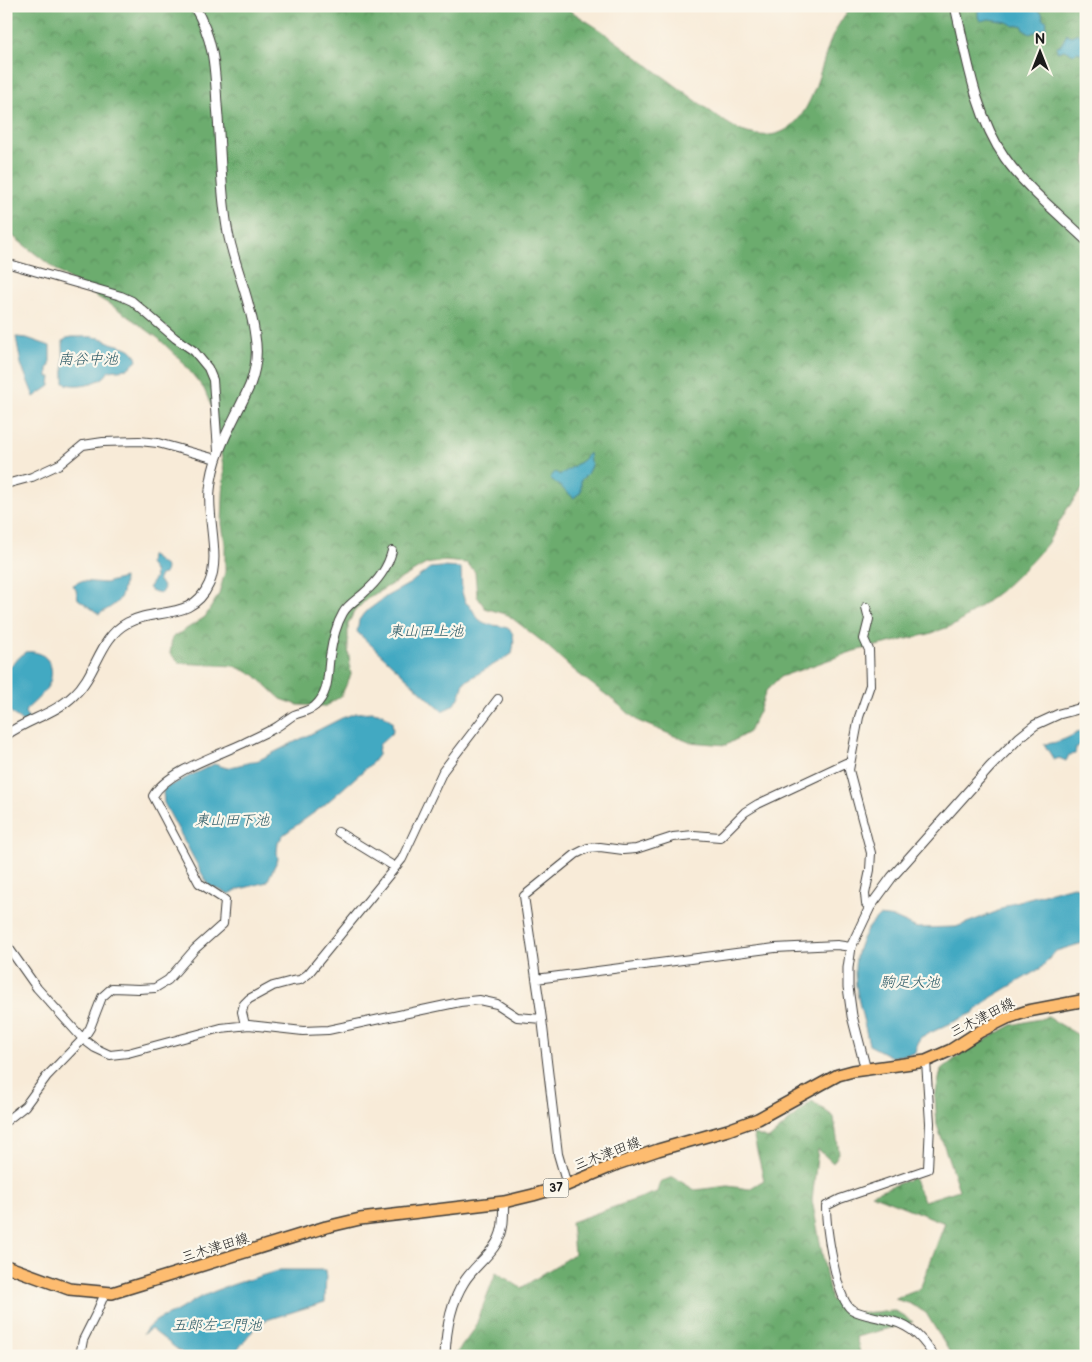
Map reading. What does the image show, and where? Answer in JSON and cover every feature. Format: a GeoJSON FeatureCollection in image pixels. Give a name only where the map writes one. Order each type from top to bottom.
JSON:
{"type":"FeatureCollection","features":[{"type":"Feature","properties":{"kind":"main road","name":"三木津田線"},"geometry":{"type":"LineString","coordinates":[[6,1266],[69,1289],[112,1293],[351,1221],[504,1202],[568,1185],[617,1164],[758,1119],[838,1075],[926,1061],[1007,1018],[1028,1010],[1086,1000]]}},
{"type":"Feature","properties":{"kind":"street"},"geometry":{"type":"LineString","coordinates":[[194,6],[206,27],[211,45],[215,76],[222,186],[228,232],[256,337],[254,374],[217,455]]}},
{"type":"Feature","properties":{"kind":"street"},"geometry":{"type":"LineString","coordinates":[[955,6],[977,96],[996,144],[1015,172],[1086,240]]}},
{"type":"Feature","properties":{"kind":"street"},"geometry":{"type":"LineString","coordinates":[[6,262],[121,296],[132,301],[175,338],[194,351],[208,368],[213,380],[217,455],[210,491],[213,572],[208,586],[199,598],[188,607],[128,622],[116,630],[108,639],[87,680],[77,693],[56,709],[23,724],[6,735]]}},
{"type":"Feature","properties":{"kind":"street"},"geometry":{"type":"LineString","coordinates":[[6,484],[32,477],[60,464],[82,445],[103,442],[139,441],[158,443],[217,455]]}},
{"type":"Feature","properties":{"kind":"street"},"geometry":{"type":"LineString","coordinates":[[6,1121],[25,1106],[47,1076],[83,1039],[90,1028],[102,997],[112,988],[155,988],[168,980],[195,949],[223,924],[225,900],[199,883],[153,796],[157,789],[185,770],[313,708],[323,697],[327,685],[330,657],[342,614],[383,572],[392,551]]}},
{"type":"Feature","properties":{"kind":"street"},"geometry":{"type":"LineString","coordinates":[[866,606],[868,618],[864,639],[870,656],[870,685],[859,717],[849,770],[871,853],[865,894],[866,904],[870,906]]}},
{"type":"Feature","properties":{"kind":"street"},"geometry":{"type":"LineString","coordinates":[[244,1025],[242,1012],[244,1004],[273,986],[300,980],[308,974],[402,860],[443,771],[498,699]]}},
{"type":"Feature","properties":{"kind":"street"},"geometry":{"type":"LineString","coordinates":[[866,1070],[852,1016],[848,987],[848,968],[852,947],[870,906],[892,877],[1020,736],[1035,725],[1059,714],[1086,707]]}},
{"type":"Feature","properties":{"kind":"street"},"geometry":{"type":"LineString","coordinates":[[568,1185],[558,1154],[542,1019],[524,896],[576,854],[588,848],[636,849],[673,837],[694,835],[720,837],[745,812],[758,804],[850,762]]}},
{"type":"Feature","properties":{"kind":"street"},"geometry":{"type":"LineString","coordinates":[[338,832],[395,867]]}},
{"type":"Feature","properties":{"kind":"street"},"geometry":{"type":"LineString","coordinates":[[6,944],[37,988],[83,1039],[95,1048],[110,1055],[128,1053],[221,1028],[244,1025],[303,1031],[328,1030],[460,1002],[479,1000],[497,1004],[517,1017],[542,1019]]}},
{"type":"Feature","properties":{"kind":"street"},"geometry":{"type":"LineString","coordinates":[[536,979],[775,948],[837,945],[852,947]]}},
{"type":"Feature","properties":{"kind":"street"},"geometry":{"type":"LineString","coordinates":[[926,1061],[930,1123],[928,1169],[826,1206],[826,1220],[837,1278],[845,1302],[851,1309],[904,1325],[914,1331],[934,1356]]}},
{"type":"Feature","properties":{"kind":"street"},"geometry":{"type":"LineString","coordinates":[[445,1356],[448,1321],[455,1301],[465,1281],[496,1244],[502,1230],[504,1202]]}},
{"type":"Feature","properties":{"kind":"street"},"geometry":{"type":"LineString","coordinates":[[80,1356],[84,1340],[105,1293]]}},
{"type":"Feature","properties":{"kind":"green space"},"geometry":{"type":"Polygon","coordinates":[[[6,6],[563,6],[602,31],[730,125],[752,134],[772,135],[788,129],[800,118],[816,86],[833,35],[852,6],[1086,6],[1086,484],[1067,509],[1047,544],[1029,564],[1002,590],[957,624],[929,634],[854,651],[780,677],[766,691],[749,732],[726,745],[689,742],[638,721],[508,615],[485,608],[477,596],[475,572],[467,563],[444,561],[426,564],[368,598],[354,612],[348,624],[351,675],[341,696],[326,706],[298,705],[281,699],[255,675],[234,666],[179,663],[170,653],[172,638],[205,617],[219,594],[225,572],[225,544],[222,524],[224,473],[215,415],[204,389],[181,360],[158,338],[122,312],[68,279],[6,231],[6,6]]]}},
{"type":"Feature","properties":{"kind":"green space"},"geometry":{"type":"Polygon","coordinates":[[[1048,1017],[1080,1036],[1077,1052],[1086,1061],[1086,1356],[952,1356],[926,1313],[911,1304],[895,1299],[920,1289],[945,1223],[871,1194],[913,1178],[924,1201],[959,1190],[937,1125],[935,1097],[941,1070],[962,1053],[1012,1025],[1048,1017]]]}},
{"type":"Feature","properties":{"kind":"green space"},"geometry":{"type":"Polygon","coordinates":[[[812,1101],[834,1117],[839,1153],[833,1163],[818,1149],[812,1200],[831,1300],[857,1313],[895,1311],[913,1322],[856,1337],[861,1356],[454,1356],[474,1330],[496,1272],[521,1288],[574,1254],[571,1222],[657,1192],[660,1182],[673,1177],[695,1190],[728,1186],[749,1189],[764,1180],[753,1134],[769,1139],[812,1101]]]}},
{"type":"Feature","properties":{"kind":"water"},"geometry":{"type":"Polygon","coordinates":[[[978,6],[1032,6],[1042,13],[1043,19],[1047,21],[1046,28],[1030,34],[1024,30],[1022,25],[1014,26],[1007,22],[989,19],[980,21],[978,6]]]}},
{"type":"Feature","properties":{"kind":"water"},"geometry":{"type":"Polygon","coordinates":[[[1078,33],[1086,38],[1086,58],[1084,61],[1082,54],[1078,52],[1074,54],[1064,50],[1057,52],[1057,46],[1061,45],[1067,34],[1071,36],[1078,33]]]}},
{"type":"Feature","properties":{"kind":"water"},"geometry":{"type":"Polygon","coordinates":[[[16,337],[27,338],[50,346],[48,377],[51,377],[50,386],[34,397],[21,364],[16,337]]]}},
{"type":"Feature","properties":{"kind":"water","name":"南谷中池"},"geometry":{"type":"Polygon","coordinates":[[[72,337],[100,338],[126,347],[134,353],[137,361],[127,369],[109,371],[105,377],[96,382],[78,385],[64,383],[63,341],[72,337]]]}},
{"type":"Feature","properties":{"kind":"water"},"geometry":{"type":"Polygon","coordinates":[[[589,453],[592,464],[587,474],[581,480],[581,492],[574,498],[550,478],[555,472],[560,475],[583,460],[589,453]]]}},
{"type":"Feature","properties":{"kind":"water"},"geometry":{"type":"Polygon","coordinates":[[[150,555],[166,567],[165,574],[160,575],[158,579],[164,588],[161,593],[148,588],[155,578],[154,571],[149,564],[150,555]]]}},
{"type":"Feature","properties":{"kind":"water","name":"東山田上池"},"geometry":{"type":"Polygon","coordinates":[[[430,568],[461,568],[462,592],[465,602],[480,620],[509,629],[513,634],[514,642],[512,654],[464,682],[457,700],[452,706],[442,711],[357,632],[359,620],[364,613],[430,568]]]}},
{"type":"Feature","properties":{"kind":"water"},"geometry":{"type":"Polygon","coordinates":[[[124,578],[121,597],[115,604],[99,614],[78,599],[73,585],[81,581],[105,583],[124,578]]]}},
{"type":"Feature","properties":{"kind":"water"},"geometry":{"type":"Polygon","coordinates":[[[25,652],[39,653],[44,656],[51,666],[52,672],[46,690],[26,710],[25,713],[29,720],[23,723],[6,708],[6,670],[25,652]]]}},
{"type":"Feature","properties":{"kind":"water","name":"東山田下池"},"geometry":{"type":"Polygon","coordinates":[[[373,712],[382,714],[392,721],[393,732],[379,745],[378,755],[372,763],[322,807],[283,835],[278,843],[278,859],[267,882],[229,894],[208,885],[164,803],[163,792],[165,788],[214,764],[227,768],[259,760],[342,718],[356,713],[373,712]]]}},
{"type":"Feature","properties":{"kind":"water"},"geometry":{"type":"Polygon","coordinates":[[[1086,728],[1086,740],[1076,748],[1075,754],[1069,755],[1066,761],[1059,758],[1054,760],[1044,744],[1061,741],[1086,728]]]}},
{"type":"Feature","properties":{"kind":"water","name":"駒足大池"},"geometry":{"type":"Polygon","coordinates":[[[1073,886],[1086,888],[1086,942],[1056,951],[1041,968],[992,997],[973,1013],[921,1037],[917,1043],[915,1053],[892,1057],[869,1045],[857,994],[855,962],[859,946],[866,931],[879,916],[895,918],[917,928],[956,927],[996,912],[1011,903],[1073,886]]]}},
{"type":"Feature","properties":{"kind":"water","name":"五郎左ヱ門池"},"geometry":{"type":"Polygon","coordinates":[[[280,1270],[326,1270],[325,1302],[263,1321],[248,1336],[233,1356],[186,1356],[151,1329],[143,1334],[154,1322],[162,1317],[207,1294],[280,1270]]]}}]}
